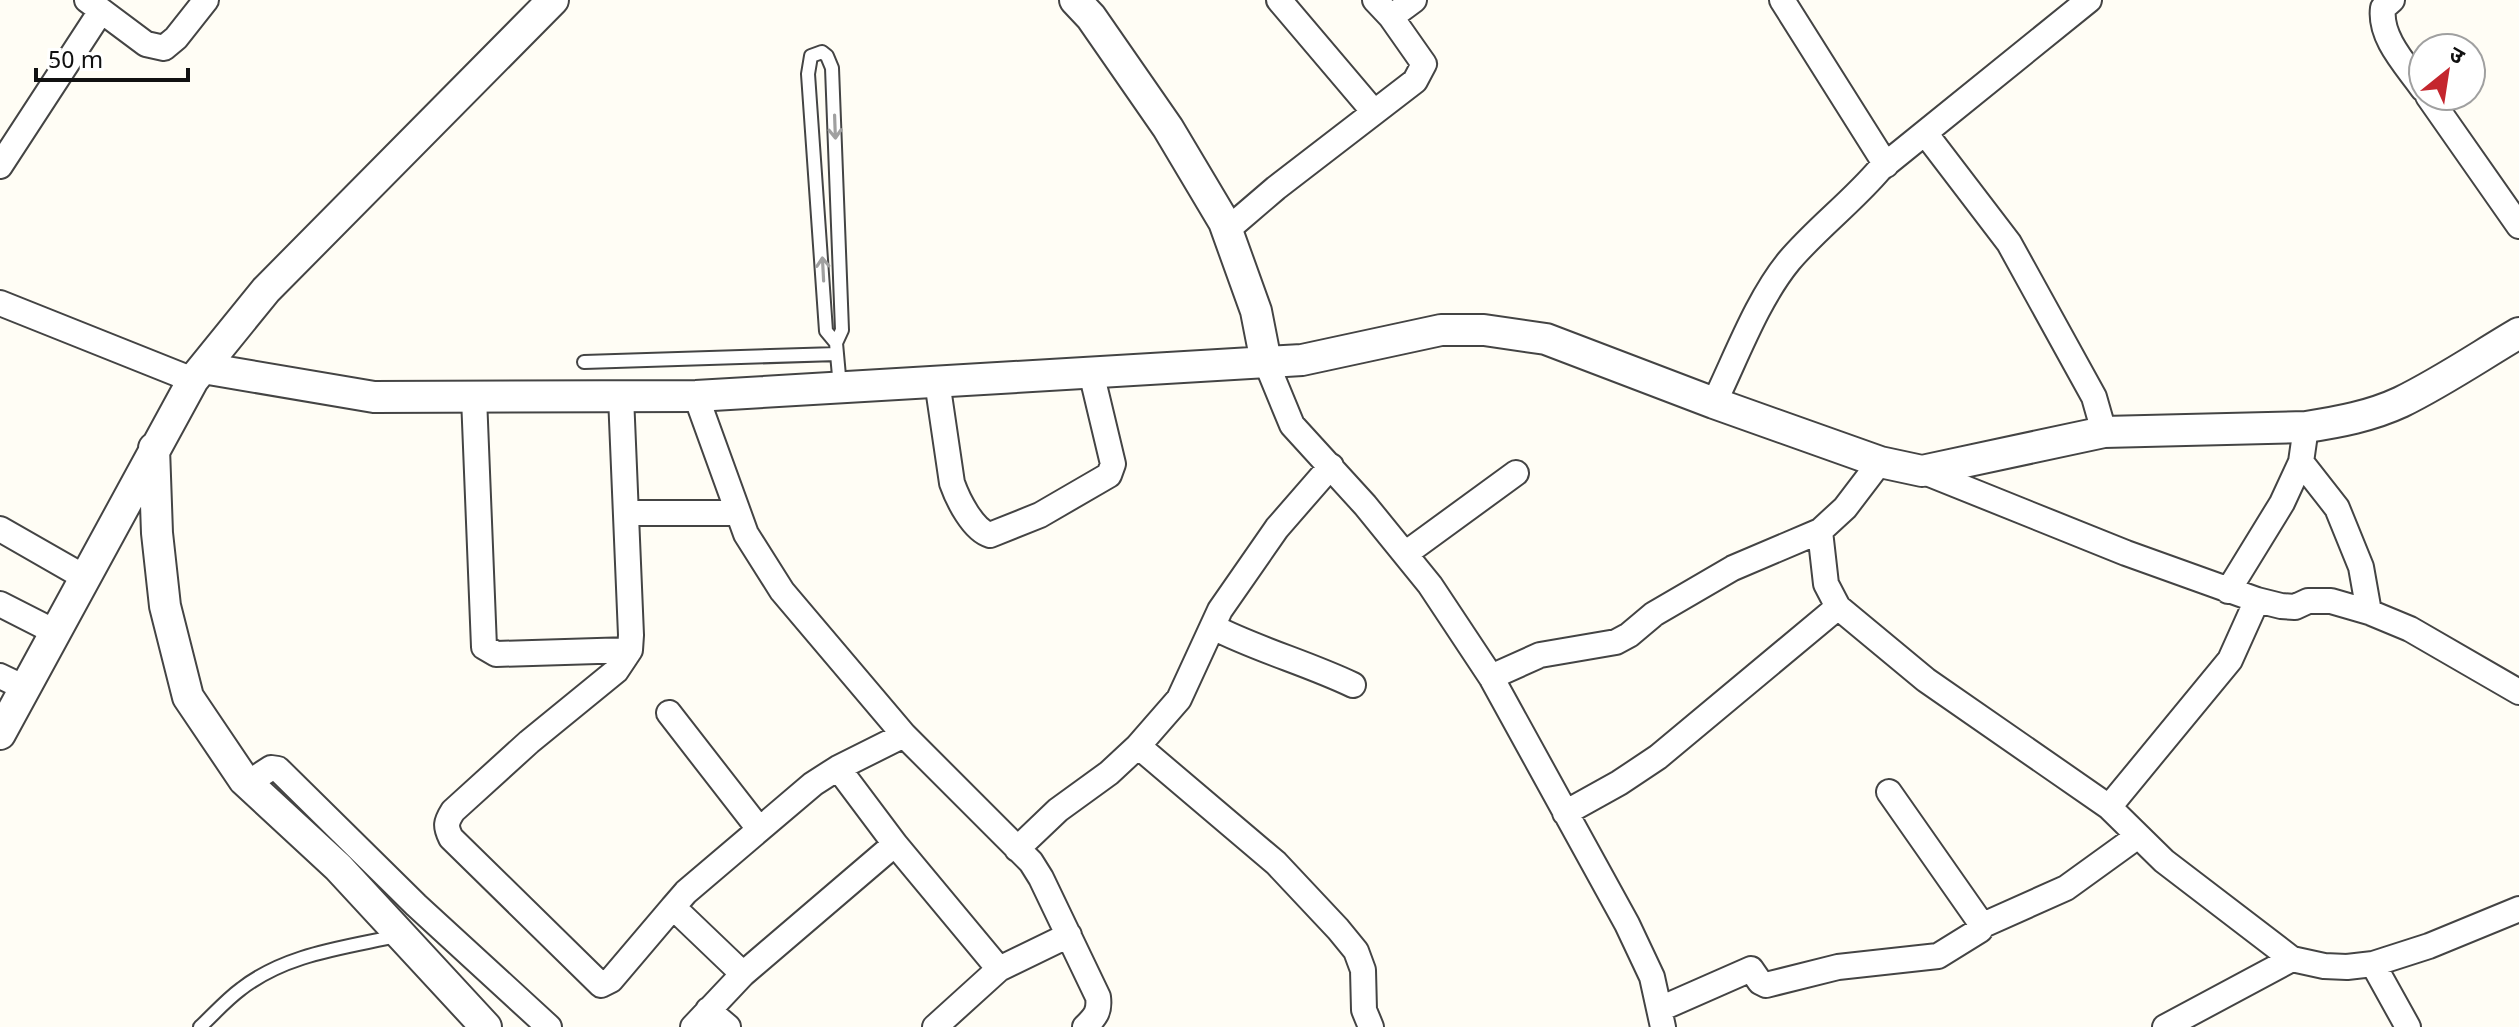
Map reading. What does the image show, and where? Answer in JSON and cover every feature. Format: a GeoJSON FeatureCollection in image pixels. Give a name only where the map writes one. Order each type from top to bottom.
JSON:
{"type":"FeatureCollection","features":[{"type":"Feature","properties":{"kind":"street"},"geometry":{"type":"LineString","coordinates":[[0,166],[94,6],[146,44],[164,48],[176,38],[206,0]]}},
{"type":"Feature","properties":{"kind":"street"},"geometry":{"type":"LineString","coordinates":[[0,734],[12,682],[55,632],[154,448],[198,374],[266,290],[553,0]]}},
{"type":"Feature","properties":{"kind":"street"},"geometry":{"type":"LineString","coordinates":[[1075,0],[1091,17],[1168,128],[1227,230],[1256,311],[1266,362],[1292,425],[1331,466],[1430,585],[1491,677],[1627,924],[1652,977],[1662,1018],[1751,969],[1766,985],[1838,967],[1938,956],[1981,926],[2066,888],[2138,836]]}},
{"type":"Feature","properties":{"kind":"street"},"geometry":{"type":"LineString","coordinates":[[1279,0],[1374,112]]}},
{"type":"Feature","properties":{"kind":"street"},"geometry":{"type":"LineString","coordinates":[[1227,230],[1276,188],[1415,81],[1424,64],[1383,8],[1414,0]]}},
{"type":"Feature","properties":{"kind":"street"},"geometry":{"type":"LineString","coordinates":[[1782,0],[1886,165]]}},
{"type":"Feature","properties":{"kind":"street"},"geometry":{"type":"LineString","coordinates":[[1714,403],[1768,292],[1788,262],[1886,165],[2089,0]]}},
{"type":"Feature","properties":{"kind":"street"},"geometry":{"type":"LineString","coordinates":[[2392,0],[2383,8],[2382,17],[2389,39],[2407,65]]}},
{"type":"Feature","properties":{"kind":"street"},"geometry":{"type":"LineString","coordinates":[[2439,112],[2519,226]]}},
{"type":"Feature","properties":{"kind":"street"},"geometry":{"type":"LineString","coordinates":[[1925,133],[2009,243],[2094,397],[2104,432]]}},
{"type":"Feature","properties":{"kind":"street"},"geometry":{"type":"LineString","coordinates":[[0,303],[198,374],[374,397],[696,396],[1302,360],[1441,330],[1484,330],[1546,339],[1880,462],[1922,471],[2060,528],[2228,591],[2295,607],[2308,601],[2331,601],[2369,612],[2410,629],[2519,692]]}},
{"type":"Feature","properties":{"kind":"street"},"geometry":{"type":"LineString","coordinates":[[1922,471],[2104,432],[2306,427],[2365,416],[2401,402],[2519,333]]}},
{"type":"Feature","properties":{"kind":"street"},"geometry":{"type":"LineString","coordinates":[[937,381],[952,483],[957,496],[981,531],[990,535],[1040,515],[1109,475],[1113,464],[1091,372]]}},
{"type":"Feature","properties":{"kind":"street"},"geometry":{"type":"LineString","coordinates":[[621,396],[630,650],[616,671],[529,742],[453,811],[446,822],[451,838],[601,985],[611,980],[686,892],[813,784],[904,735]]}},
{"type":"Feature","properties":{"kind":"street"},"geometry":{"type":"LineString","coordinates":[[696,396],[746,534],[782,591],[904,735],[1031,862],[1041,878],[1098,997],[1096,1017],[1085,1027]]}},
{"type":"Feature","properties":{"kind":"street"},"geometry":{"type":"LineString","coordinates":[[474,397],[484,647],[496,654],[630,650]]}},
{"type":"Feature","properties":{"kind":"street"},"geometry":{"type":"LineString","coordinates":[[2228,591],[2282,503],[2301,462],[2306,427]]}},
{"type":"Feature","properties":{"kind":"street"},"geometry":{"type":"LineString","coordinates":[[154,448],[157,533],[165,606],[188,697],[338,867],[486,1027]]}},
{"type":"Feature","properties":{"kind":"street"},"geometry":{"type":"LineString","coordinates":[[1491,677],[1540,655],[1616,642],[1654,614],[1733,568],[1820,531],[1845,508],[1880,462]]}},
{"type":"Feature","properties":{"kind":"street"},"geometry":{"type":"LineString","coordinates":[[2301,462],[2337,508],[2361,567],[2369,612]]}},
{"type":"Feature","properties":{"kind":"street"},"geometry":{"type":"LineString","coordinates":[[1017,849],[1058,810],[1109,773],[1138,746],[1179,699],[1220,610],[1277,528],[1331,466]]}},
{"type":"Feature","properties":{"kind":"street"},"geometry":{"type":"LineString","coordinates":[[1405,554],[1516,473]]}},
{"type":"Feature","properties":{"kind":"street"},"geometry":{"type":"LineString","coordinates":[[627,513],[738,513]]}},
{"type":"Feature","properties":{"kind":"street"},"geometry":{"type":"LineString","coordinates":[[0,529],[84,577]]}},
{"type":"Feature","properties":{"kind":"street"},"geometry":{"type":"LineString","coordinates":[[1820,531],[1826,584],[1838,607],[1926,680],[2109,807],[2164,861],[2292,959],[2324,966],[2373,964],[2429,946],[2519,909]]}},
{"type":"Feature","properties":{"kind":"street"},"geometry":{"type":"LineString","coordinates":[[2109,807],[2230,660],[2257,600]]}},
{"type":"Feature","properties":{"kind":"street"},"geometry":{"type":"LineString","coordinates":[[0,604],[55,632]]}},
{"type":"Feature","properties":{"kind":"street"},"geometry":{"type":"LineString","coordinates":[[1565,813],[1658,757],[1838,607]]}},
{"type":"Feature","properties":{"kind":"street"},"geometry":{"type":"LineString","coordinates":[[1213,627],[1243,643],[1322,670],[1353,685]]}},
{"type":"Feature","properties":{"kind":"street"},"geometry":{"type":"LineString","coordinates":[[669,713],[759,829]]}},
{"type":"Feature","properties":{"kind":"street"},"geometry":{"type":"LineString","coordinates":[[1138,746],[1276,863],[1338,929],[1356,951],[1363,970],[1364,1010],[1371,1027]]}},
{"type":"Feature","properties":{"kind":"street"},"geometry":{"type":"LineString","coordinates":[[838,768],[895,844],[999,969]]}},
{"type":"Feature","properties":{"kind":"street"},"geometry":{"type":"LineString","coordinates":[[259,775],[278,769],[416,905],[549,1027]]}},
{"type":"Feature","properties":{"kind":"street"},"geometry":{"type":"LineString","coordinates":[[1889,792],[1981,926]]}},
{"type":"Feature","properties":{"kind":"street"},"geometry":{"type":"LineString","coordinates":[[728,1027],[700,1018],[743,974],[895,844]]}},
{"type":"Feature","properties":{"kind":"street"},"geometry":{"type":"LineString","coordinates":[[673,907],[743,974]]}},
{"type":"Feature","properties":{"kind":"street"},"geometry":{"type":"LineString","coordinates":[[935,1027],[999,969],[1069,935]]}},
{"type":"Feature","properties":{"kind":"street"},"geometry":{"type":"LineString","coordinates":[[2165,1027],[2292,959]]}},
{"type":"Feature","properties":{"kind":"street"},"geometry":{"type":"LineString","coordinates":[[2373,964],[2408,1027]]}},
{"type":"Feature","properties":{"kind":"lane"},"geometry":{"type":"LineString","coordinates":[[836,348],[826,331],[808,74],[811,56],[822,52],[832,68],[842,330],[836,348],[840,387]]}},
{"type":"Feature","properties":{"kind":"lane"},"geometry":{"type":"LineString","coordinates":[[584,362],[836,348]]}},
{"type":"Feature","properties":{"kind":"lane"},"geometry":{"type":"LineString","coordinates":[[200,1027],[240,989],[270,971],[306,955],[400,935]]}}]}
